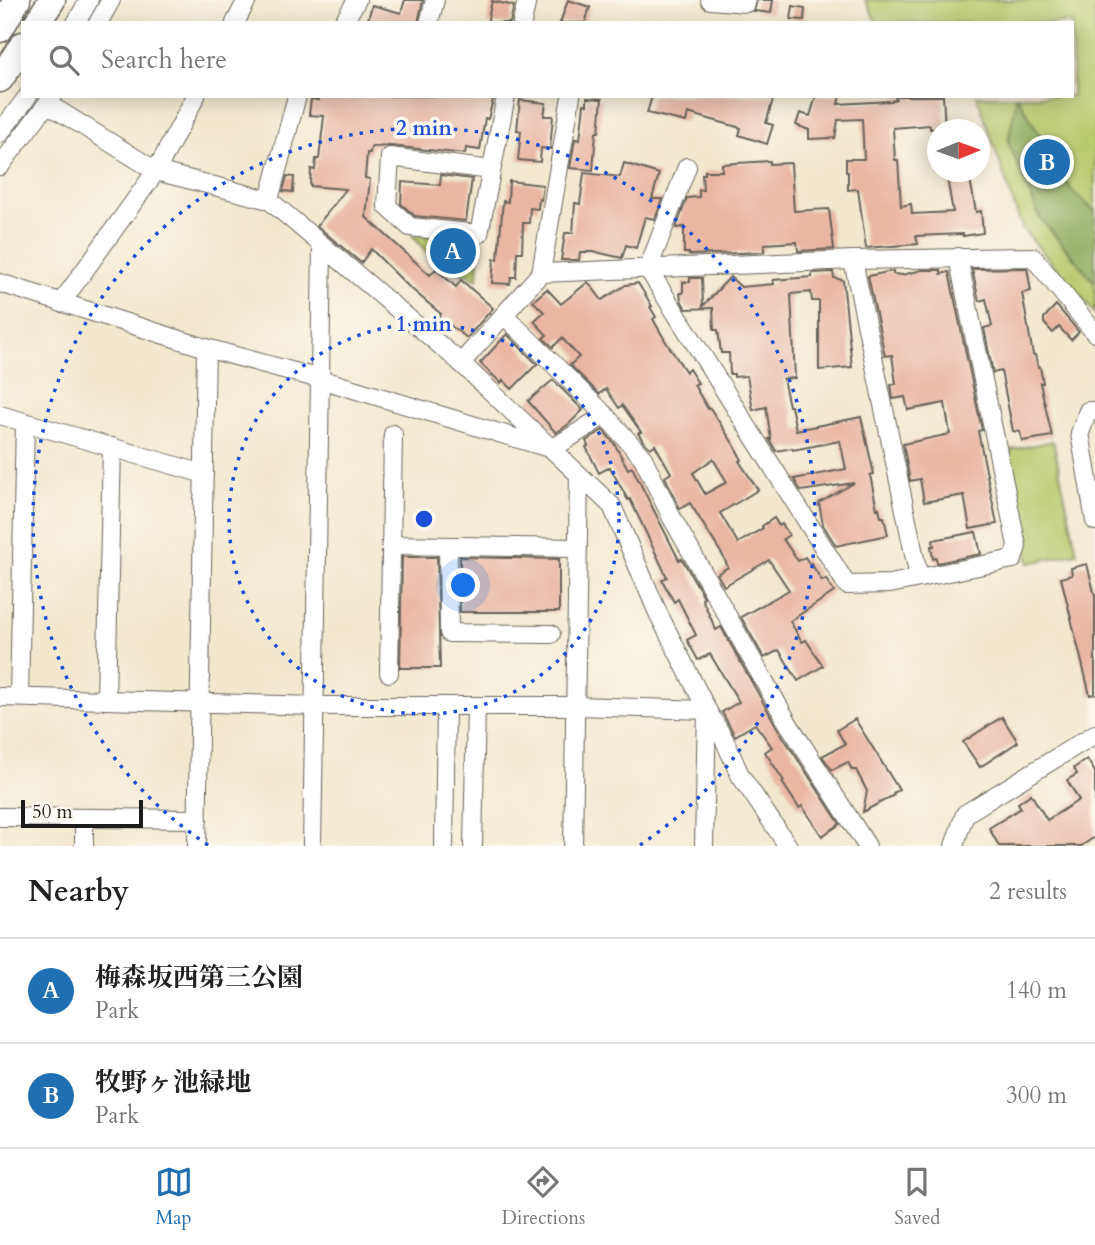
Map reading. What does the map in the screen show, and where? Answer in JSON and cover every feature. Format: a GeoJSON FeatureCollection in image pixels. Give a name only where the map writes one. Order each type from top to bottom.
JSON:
{"type":"FeatureCollection","features":[{"type":"Feature","properties":{"kind":"highway"},"geometry":{"type":"LineString","coordinates":[[0,29],[17,0]]}},
{"type":"Feature","properties":{"kind":"highway"},"geometry":{"type":"LineString","coordinates":[[38,21],[51,0]]}},
{"type":"Feature","properties":{"kind":"highway"},"geometry":{"type":"LineString","coordinates":[[0,79],[21,48]]}},
{"type":"Feature","properties":{"kind":"street"},"geometry":{"type":"LineString","coordinates":[[77,21],[89,0]]}},
{"type":"Feature","properties":{"kind":"street"},"geometry":{"type":"LineString","coordinates":[[99,21],[111,0]]}},
{"type":"Feature","properties":{"kind":"street"},"geometry":{"type":"LineString","coordinates":[[236,21],[247,0]]}},
{"type":"Feature","properties":{"kind":"street"},"geometry":{"type":"LineString","coordinates":[[344,21],[357,0]]}},
{"type":"Feature","properties":{"kind":"street"},"geometry":{"type":"LineString","coordinates":[[430,21],[435,0]]}},
{"type":"Feature","properties":{"kind":"street"},"geometry":{"type":"LineString","coordinates":[[522,21],[527,0]]}},
{"type":"Feature","properties":{"kind":"street"},"geometry":{"type":"LineString","coordinates":[[710,0],[746,3]]}},
{"type":"Feature","properties":{"kind":"street"},"geometry":{"type":"LineString","coordinates":[[0,133],[26,98]]}},
{"type":"Feature","properties":{"kind":"street"},"geometry":{"type":"LineString","coordinates":[[61,303],[156,171],[195,98]]}},
{"type":"Feature","properties":{"kind":"street"},"geometry":{"type":"LineString","coordinates":[[269,200],[296,98]]}},
{"type":"Feature","properties":{"kind":"street"},"geometry":{"type":"LineString","coordinates":[[491,170],[390,157],[387,206],[410,227],[479,234],[506,98]]}},
{"type":"Feature","properties":{"kind":"street"},"geometry":{"type":"LineString","coordinates":[[461,363],[541,273],[571,98]]}},
{"type":"Feature","properties":{"kind":"street"},"geometry":{"type":"LineString","coordinates":[[0,166],[50,100],[156,171],[269,200],[461,363],[612,506],[658,613],[740,775],[788,846]]}},
{"type":"Feature","properties":{"kind":"street"},"geometry":{"type":"LineString","coordinates":[[648,269],[687,167]]}},
{"type":"Feature","properties":{"kind":"street"},"geometry":{"type":"LineString","coordinates":[[312,846],[323,245]]}},
{"type":"Feature","properties":{"kind":"street"},"geometry":{"type":"LineString","coordinates":[[648,269],[847,585],[890,584],[1013,559],[1017,546],[958,257]]}},
{"type":"Feature","properties":{"kind":"street"},"geometry":{"type":"LineString","coordinates":[[541,273],[853,260],[1033,257],[1095,333]]}},
{"type":"Feature","properties":{"kind":"street"},"geometry":{"type":"LineString","coordinates":[[853,260],[919,578]]}},
{"type":"Feature","properties":{"kind":"street"},"geometry":{"type":"LineString","coordinates":[[0,283],[206,348],[320,379],[552,449],[605,415]]}},
{"type":"Feature","properties":{"kind":"street"},"geometry":{"type":"LineString","coordinates":[[504,315],[605,415],[643,458],[671,518],[788,723],[867,846]]}},
{"type":"Feature","properties":{"kind":"street"},"geometry":{"type":"LineString","coordinates":[[197,846],[206,348]]}},
{"type":"Feature","properties":{"kind":"street"},"geometry":{"type":"LineString","coordinates":[[1095,411],[1088,411],[1080,433],[1095,521]]}},
{"type":"Feature","properties":{"kind":"street"},"geometry":{"type":"LineString","coordinates":[[0,415],[204,474]]}},
{"type":"Feature","properties":{"kind":"street"},"geometry":{"type":"LineString","coordinates":[[19,697],[25,422]]}},
{"type":"Feature","properties":{"kind":"street"},"geometry":{"type":"LineString","coordinates":[[388,673],[393,434]]}},
{"type":"Feature","properties":{"kind":"street"},"geometry":{"type":"LineString","coordinates":[[106,700],[112,447]]}},
{"type":"Feature","properties":{"kind":"street"},"geometry":{"type":"LineString","coordinates":[[573,846],[579,475]]}},
{"type":"Feature","properties":{"kind":"street"},"geometry":{"type":"LineString","coordinates":[[391,545],[577,548]]}},
{"type":"Feature","properties":{"kind":"street"},"geometry":{"type":"LineString","coordinates":[[448,546],[449,633],[551,634]]}},
{"type":"Feature","properties":{"kind":"street"},"geometry":{"type":"LineString","coordinates":[[0,697],[316,706],[576,706],[707,710]]}},
{"type":"Feature","properties":{"kind":"street"},"geometry":{"type":"LineString","coordinates":[[444,846],[446,706]]}},
{"type":"Feature","properties":{"kind":"street"},"geometry":{"type":"LineString","coordinates":[[473,846],[476,706]]}},
{"type":"Feature","properties":{"kind":"street"},"geometry":{"type":"LineString","coordinates":[[704,846],[707,710]]}},
{"type":"Feature","properties":{"kind":"street"},"geometry":{"type":"LineString","coordinates":[[954,846],[965,814],[1095,734]]}},
{"type":"Feature","properties":{"kind":"street"},"geometry":{"type":"LineString","coordinates":[[0,817],[198,819]]}},
{"type":"Feature","properties":{"kind":"street"},"geometry":{"type":"LineString","coordinates":[[83,846],[84,818]]}},
{"type":"Feature","properties":{"kind":"green space"},"geometry":{"type":"Polygon","coordinates":[[[865,0],[1095,0],[1095,313],[1022,228],[990,134],[990,119],[985,119],[978,98],[1074,98],[1074,21],[876,21],[865,0]]]}},
{"type":"Feature","properties":{"kind":"green space"},"geometry":{"type":"Polygon","coordinates":[[[1018,98],[1072,191],[1095,211],[1095,283],[1040,218],[1008,142],[1018,98]]]}},
{"type":"Feature","properties":{"kind":"green space"},"geometry":{"type":"Polygon","coordinates":[[[412,235],[480,240],[478,279],[434,261],[412,235]]]}},
{"type":"Feature","properties":{"kind":"green space"},"geometry":{"type":"Polygon","coordinates":[[[1053,441],[1077,553],[1029,563],[1006,451],[1053,441]]]}},
{"type":"Feature","properties":{"kind":"building"},"geometry":{"type":"Polygon","coordinates":[[[405,0],[423,0],[418,21],[368,21],[372,5],[401,13],[405,0]]]}},
{"type":"Feature","properties":{"kind":"building"},"geometry":{"type":"Polygon","coordinates":[[[568,0],[590,7],[586,21],[561,21],[568,0]]]}},
{"type":"Feature","properties":{"kind":"building"},"geometry":{"type":"Polygon","coordinates":[[[757,0],[773,0],[771,13],[754,11],[757,0]]]}},
{"type":"Feature","properties":{"kind":"building"},"geometry":{"type":"Polygon","coordinates":[[[492,1],[514,6],[510,21],[487,21],[492,1]]]}},
{"type":"Feature","properties":{"kind":"building"},"geometry":{"type":"Polygon","coordinates":[[[793,6],[805,8],[804,20],[791,19],[793,6]]]}},
{"type":"Feature","properties":{"kind":"building"},"geometry":{"type":"Polygon","coordinates":[[[493,98],[488,119],[485,118],[480,150],[466,148],[465,154],[391,146],[371,147],[370,153],[367,153],[365,178],[370,179],[366,217],[430,275],[436,269],[456,287],[461,280],[493,308],[467,338],[439,317],[441,314],[371,249],[361,263],[317,226],[346,189],[310,186],[311,169],[315,170],[316,159],[319,159],[324,116],[309,115],[311,99],[493,98]]]}},
{"type":"Feature","properties":{"kind":"building"},"geometry":{"type":"Polygon","coordinates":[[[587,98],[602,99],[593,170],[570,168],[575,139],[580,140],[587,98]]]}},
{"type":"Feature","properties":{"kind":"building"},"geometry":{"type":"Polygon","coordinates":[[[651,98],[773,98],[766,123],[773,125],[767,144],[739,135],[741,128],[688,113],[686,122],[647,113],[651,98]]]}},
{"type":"Feature","properties":{"kind":"building"},"geometry":{"type":"Polygon","coordinates":[[[815,98],[840,98],[838,104],[891,101],[896,98],[943,98],[944,119],[927,119],[927,125],[893,128],[901,206],[911,204],[912,214],[953,212],[948,182],[971,182],[976,212],[981,211],[983,233],[963,236],[916,236],[918,244],[866,248],[858,189],[848,190],[846,172],[846,159],[864,159],[862,119],[838,120],[835,138],[809,139],[809,130],[796,125],[800,113],[810,116],[815,98]]]}},
{"type":"Feature","properties":{"kind":"building"},"geometry":{"type":"Polygon","coordinates":[[[520,100],[546,103],[544,116],[553,116],[550,149],[541,148],[540,162],[518,160],[520,100]]]}},
{"type":"Feature","properties":{"kind":"building"},"geometry":{"type":"Polygon","coordinates":[[[770,161],[770,164],[791,163],[794,211],[829,209],[834,249],[798,251],[797,242],[764,244],[764,252],[684,253],[684,227],[676,228],[687,198],[699,197],[699,190],[703,190],[702,174],[705,174],[705,171],[722,171],[722,164],[770,161]]]}},
{"type":"Feature","properties":{"kind":"building"},"geometry":{"type":"Polygon","coordinates":[[[624,163],[659,174],[652,199],[663,199],[655,219],[645,217],[636,248],[626,245],[622,258],[596,252],[580,252],[579,260],[561,260],[565,233],[573,233],[575,203],[580,204],[584,173],[620,177],[624,163]]]}},
{"type":"Feature","properties":{"kind":"building"},"geometry":{"type":"Polygon","coordinates":[[[441,175],[472,179],[466,221],[415,216],[401,204],[402,182],[440,185],[441,175]]]}},
{"type":"Feature","properties":{"kind":"building"},"geometry":{"type":"Polygon","coordinates":[[[287,176],[294,177],[293,192],[283,191],[287,176]]]}},
{"type":"Feature","properties":{"kind":"building"},"geometry":{"type":"Polygon","coordinates":[[[509,181],[543,185],[541,200],[539,199],[538,209],[530,208],[529,223],[523,223],[522,252],[517,252],[516,277],[511,277],[510,284],[492,283],[494,259],[498,259],[503,201],[508,202],[509,181]]]}},
{"type":"Feature","properties":{"kind":"building"},"geometry":{"type":"Polygon","coordinates":[[[1027,268],[1031,291],[1022,293],[1033,355],[1040,367],[1043,383],[1040,383],[1052,436],[1022,441],[1020,432],[1013,431],[1001,371],[993,373],[984,328],[992,326],[986,299],[979,301],[972,269],[1027,268]]]}},
{"type":"Feature","properties":{"kind":"building"},"geometry":{"type":"Polygon","coordinates":[[[922,270],[941,270],[941,274],[949,272],[982,430],[978,431],[997,524],[970,529],[964,495],[924,502],[920,479],[910,481],[903,444],[950,434],[945,403],[908,410],[905,397],[893,399],[891,385],[896,384],[892,355],[885,356],[868,276],[893,271],[893,274],[902,275],[922,270]]]}},
{"type":"Feature","properties":{"kind":"building"},"geometry":{"type":"Polygon","coordinates":[[[833,272],[834,278],[843,280],[852,367],[819,370],[819,301],[812,301],[811,292],[791,294],[795,378],[783,379],[796,430],[861,417],[874,474],[870,475],[877,509],[879,508],[881,517],[884,517],[888,535],[836,546],[823,525],[819,503],[854,483],[801,491],[794,479],[846,469],[840,441],[776,451],[769,439],[766,407],[753,410],[747,376],[734,377],[734,374],[730,374],[729,353],[721,353],[718,330],[714,330],[713,308],[686,309],[680,293],[683,293],[683,282],[690,282],[690,278],[702,278],[703,306],[730,277],[741,287],[774,284],[773,280],[812,277],[812,273],[833,272]]]}},
{"type":"Feature","properties":{"kind":"building"},"geometry":{"type":"Polygon","coordinates":[[[588,282],[602,300],[626,285],[638,283],[652,306],[650,307],[656,317],[653,319],[666,342],[686,372],[689,369],[698,383],[694,385],[734,445],[742,460],[739,461],[758,490],[720,513],[738,543],[774,518],[789,535],[783,539],[798,561],[805,557],[822,581],[826,579],[834,592],[790,621],[802,642],[806,640],[823,666],[798,681],[779,650],[764,658],[741,617],[789,590],[769,560],[724,586],[717,574],[728,567],[723,556],[690,503],[680,509],[665,477],[671,473],[655,445],[650,448],[643,441],[638,433],[641,432],[622,405],[619,408],[606,389],[599,394],[570,365],[579,357],[562,338],[553,347],[543,338],[547,335],[534,321],[544,312],[533,301],[547,289],[561,304],[588,282]],[[713,459],[693,473],[705,494],[727,482],[713,459]]]}},
{"type":"Feature","properties":{"kind":"building"},"geometry":{"type":"Polygon","coordinates":[[[1056,305],[1079,332],[1071,340],[1059,327],[1053,333],[1044,323],[1044,318],[1056,305]]]}},
{"type":"Feature","properties":{"kind":"building"},"geometry":{"type":"Polygon","coordinates":[[[507,334],[537,364],[512,389],[503,380],[501,383],[480,363],[507,334]]]}},
{"type":"Feature","properties":{"kind":"building"},"geometry":{"type":"Polygon","coordinates":[[[553,380],[583,410],[556,433],[528,401],[553,380]]]}},
{"type":"Feature","properties":{"kind":"building"},"geometry":{"type":"Polygon","coordinates":[[[603,430],[614,443],[628,469],[632,467],[679,560],[682,559],[704,597],[702,599],[716,630],[721,627],[778,729],[840,824],[822,836],[782,782],[784,781],[765,752],[772,747],[755,724],[735,736],[722,712],[739,702],[710,654],[698,660],[687,640],[696,635],[678,599],[674,602],[662,580],[667,577],[630,499],[628,500],[610,467],[599,473],[586,447],[586,441],[603,430]]]}},
{"type":"Feature","properties":{"kind":"building"},"geometry":{"type":"Polygon","coordinates":[[[976,532],[981,554],[937,563],[936,558],[933,559],[933,540],[976,532]]]}},
{"type":"Feature","properties":{"kind":"building"},"geometry":{"type":"Polygon","coordinates":[[[402,557],[437,557],[440,668],[400,668],[402,557]]]}},
{"type":"Feature","properties":{"kind":"building"},"geometry":{"type":"Polygon","coordinates":[[[460,557],[559,559],[559,612],[460,612],[460,557]]]}},
{"type":"Feature","properties":{"kind":"building"},"geometry":{"type":"Polygon","coordinates":[[[1087,564],[1095,596],[1095,694],[1090,695],[1061,578],[1072,575],[1071,568],[1087,564]]]}},
{"type":"Feature","properties":{"kind":"building"},"geometry":{"type":"Polygon","coordinates":[[[1002,717],[1018,742],[980,767],[963,742],[1002,717]]]}},
{"type":"Feature","properties":{"kind":"building"},"geometry":{"type":"Polygon","coordinates":[[[855,719],[899,790],[863,812],[867,791],[856,770],[852,770],[848,762],[832,770],[822,756],[845,744],[837,730],[855,719]]]}},
{"type":"Feature","properties":{"kind":"building"},"geometry":{"type":"Polygon","coordinates":[[[1087,759],[1095,772],[1095,837],[1081,846],[999,846],[989,828],[1021,808],[1018,803],[1031,794],[1047,820],[1079,800],[1067,780],[1077,774],[1074,768],[1087,759]]]}},
{"type":"Feature","properties":{"kind":"place","name":"牧野ヶ池緑地"},"geometry":{"type":"Point","coordinates":[1047,162]}},
{"type":"Feature","properties":{"kind":"place","name":"梅森坂西第三公園"},"geometry":{"type":"Point","coordinates":[453,251]}}]}
